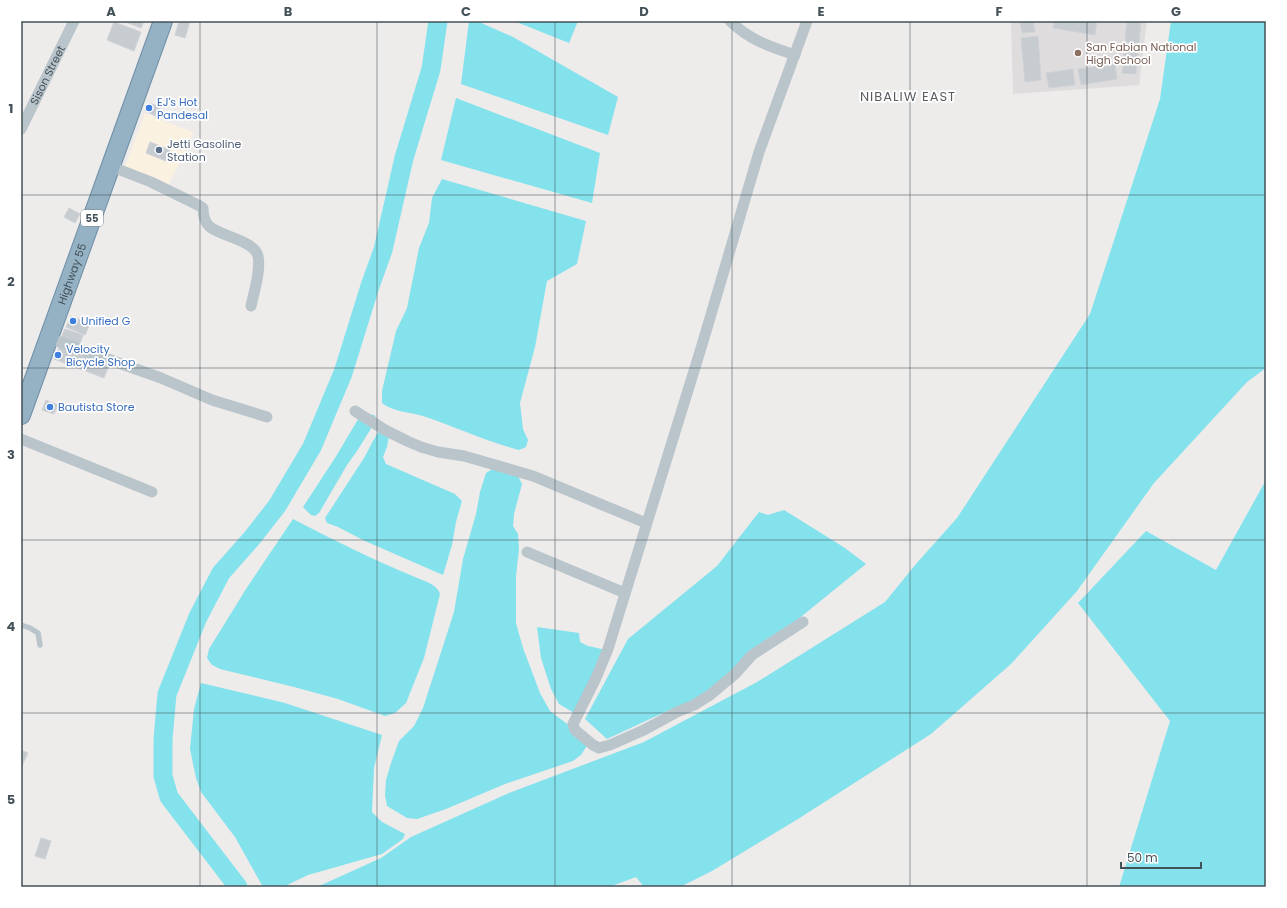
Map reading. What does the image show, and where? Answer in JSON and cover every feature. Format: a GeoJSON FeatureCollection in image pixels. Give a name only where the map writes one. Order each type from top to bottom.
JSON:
{"type":"FeatureCollection","features":[{"type":"Feature","properties":{"kind":"highway","name":"Highway 55"},"geometry":{"type":"LineString","coordinates":[[21,415],[163,21]]}},
{"type":"Feature","properties":{"kind":"street","name":"Sison Street"},"geometry":{"type":"LineString","coordinates":[[21,129],[74,21]]}},
{"type":"Feature","properties":{"kind":"street"},"geometry":{"type":"LineString","coordinates":[[730,21],[750,38],[795,55]]}},
{"type":"Feature","properties":{"kind":"street"},"geometry":{"type":"LineString","coordinates":[[803,622],[752,655],[735,674],[710,695],[694,705],[677,712],[637,733],[599,748],[575,730],[573,724],[596,678],[608,649],[702,345],[759,152],[807,21]]}},
{"type":"Feature","properties":{"kind":"street"},"geometry":{"type":"LineString","coordinates":[[110,166],[151,182],[200,206],[203,208],[203,216],[210,227],[252,247],[258,255],[257,274],[252,306]]}},
{"type":"Feature","properties":{"kind":"street"},"geometry":{"type":"LineString","coordinates":[[49,338],[161,378],[212,400],[267,417]]}},
{"type":"Feature","properties":{"kind":"street"},"geometry":{"type":"LineString","coordinates":[[355,411],[385,430],[421,447],[438,452],[464,456],[533,476],[646,523]]}},
{"type":"Feature","properties":{"kind":"street"},"geometry":{"type":"LineString","coordinates":[[21,439],[152,492]]}},
{"type":"Feature","properties":{"kind":"street"},"geometry":{"type":"LineString","coordinates":[[527,552],[625,593]]}},
{"type":"Feature","properties":{"kind":"lane"},"geometry":{"type":"LineString","coordinates":[[21,625],[38,633],[40,645]]}},
{"type":"Feature","properties":{"kind":"shaded area","name":"San Fabian National High School"},"geometry":{"type":"Polygon","coordinates":[[[1011,21],[1147,21],[1139,85],[1013,94],[1011,21]]]}},
{"type":"Feature","properties":{"kind":"shaded area","name":"Jetti Gasoline Station"},"geometry":{"type":"Polygon","coordinates":[[[145,113],[194,133],[168,186],[125,167],[145,113]]]}},
{"type":"Feature","properties":{"kind":"water"},"geometry":{"type":"Polygon","coordinates":[[[469,21],[477,21],[513,37],[618,97],[608,135],[461,84],[469,21]]]}},
{"type":"Feature","properties":{"kind":"water"},"geometry":{"type":"Polygon","coordinates":[[[514,21],[578,21],[569,43],[514,21]]]}},
{"type":"Feature","properties":{"kind":"water"},"geometry":{"type":"Polygon","coordinates":[[[1171,21],[1266,21],[1266,368],[1247,382],[1154,483],[1077,591],[1011,664],[931,734],[798,819],[712,871],[680,887],[644,887],[636,877],[609,887],[317,887],[381,858],[411,837],[509,793],[644,742],[757,682],[885,602],[957,518],[1090,314],[1160,99],[1171,21]]]}},
{"type":"Feature","properties":{"kind":"water"},"geometry":{"type":"Polygon","coordinates":[[[456,98],[600,153],[592,203],[441,160],[456,98]]]}},
{"type":"Feature","properties":{"kind":"water"},"geometry":{"type":"Polygon","coordinates":[[[442,179],[586,221],[577,264],[547,281],[535,347],[520,403],[523,429],[528,440],[526,447],[519,450],[423,416],[391,408],[382,403],[382,391],[396,331],[407,308],[419,248],[429,223],[432,198],[442,179]]]}},
{"type":"Feature","properties":{"kind":"water"},"geometry":{"type":"Polygon","coordinates":[[[368,414],[374,415],[377,419],[347,465],[319,513],[315,516],[311,515],[303,507],[360,416],[368,414]]]}},
{"type":"Feature","properties":{"kind":"water"},"geometry":{"type":"Polygon","coordinates":[[[379,431],[389,436],[383,457],[386,464],[455,494],[462,501],[452,545],[443,575],[327,523],[325,518],[364,458],[379,431]]]}},
{"type":"Feature","properties":{"kind":"water"},"geometry":{"type":"Polygon","coordinates":[[[494,468],[518,476],[522,484],[514,514],[513,526],[518,534],[519,549],[516,576],[516,623],[523,648],[540,693],[550,711],[590,741],[581,755],[573,761],[505,784],[446,809],[417,819],[407,818],[387,806],[385,795],[386,780],[399,741],[414,726],[423,708],[454,612],[463,559],[476,514],[480,492],[486,473],[494,468]]]}},
{"type":"Feature","properties":{"kind":"water"},"geometry":{"type":"Polygon","coordinates":[[[1266,480],[1266,887],[1119,887],[1170,721],[1078,603],[1146,531],[1216,570],[1266,480]]]}},
{"type":"Feature","properties":{"kind":"water"},"geometry":{"type":"Polygon","coordinates":[[[784,510],[845,548],[866,564],[717,685],[693,700],[607,739],[585,719],[628,639],[717,566],[759,512],[768,515],[784,510]]]}},
{"type":"Feature","properties":{"kind":"water"},"geometry":{"type":"Polygon","coordinates":[[[293,519],[369,557],[430,583],[440,594],[424,658],[406,703],[395,713],[385,716],[338,699],[220,669],[212,665],[207,658],[209,649],[246,589],[293,519]]]}},
{"type":"Feature","properties":{"kind":"water"},"geometry":{"type":"Polygon","coordinates":[[[537,627],[579,633],[580,642],[588,646],[606,650],[576,714],[559,704],[551,689],[541,658],[537,627]]]}},
{"type":"Feature","properties":{"kind":"water"},"geometry":{"type":"Polygon","coordinates":[[[201,683],[285,703],[382,735],[374,768],[372,812],[382,822],[405,834],[403,839],[382,854],[308,875],[283,887],[263,887],[235,837],[201,792],[196,778],[190,749],[194,709],[201,683]]]}},
{"type":"Feature","properties":{"kind":"building"},"geometry":{"type":"Polygon","coordinates":[[[123,21],[144,21],[141,28],[123,21]]]}},
{"type":"Feature","properties":{"kind":"building"},"geometry":{"type":"Polygon","coordinates":[[[179,21],[190,21],[185,38],[175,35],[179,21]]]}},
{"type":"Feature","properties":{"kind":"building"},"geometry":{"type":"Polygon","coordinates":[[[1020,21],[1033,21],[1035,32],[1022,33],[1020,21]]]}},
{"type":"Feature","properties":{"kind":"building"},"geometry":{"type":"Polygon","coordinates":[[[1054,21],[1097,21],[1095,35],[1053,28],[1054,21]]]}},
{"type":"Feature","properties":{"kind":"building"},"geometry":{"type":"Polygon","coordinates":[[[1127,21],[1141,21],[1136,74],[1122,73],[1127,21]]]}},
{"type":"Feature","properties":{"kind":"building"},"geometry":{"type":"Polygon","coordinates":[[[114,22],[141,32],[134,51],[107,40],[114,22]]]}},
{"type":"Feature","properties":{"kind":"building"},"geometry":{"type":"Polygon","coordinates":[[[1038,36],[1041,80],[1025,82],[1021,38],[1038,36]]]}},
{"type":"Feature","properties":{"kind":"building"},"geometry":{"type":"Polygon","coordinates":[[[1115,64],[1117,79],[1081,85],[1078,69],[1115,64]]]}},
{"type":"Feature","properties":{"kind":"building"},"geometry":{"type":"Polygon","coordinates":[[[1073,69],[1075,85],[1049,88],[1046,73],[1073,69]]]}},
{"type":"Feature","properties":{"kind":"building"},"geometry":{"type":"Polygon","coordinates":[[[149,103],[160,107],[156,116],[145,111],[149,103]]]}},
{"type":"Feature","properties":{"kind":"building"},"geometry":{"type":"Polygon","coordinates":[[[150,142],[170,150],[166,161],[146,153],[150,142]]]}},
{"type":"Feature","properties":{"kind":"building"},"geometry":{"type":"Polygon","coordinates":[[[69,208],[80,214],[75,223],[64,217],[69,208]]]}},
{"type":"Feature","properties":{"kind":"building"},"geometry":{"type":"Polygon","coordinates":[[[71,316],[90,324],[85,335],[66,327],[71,316]]]}},
{"type":"Feature","properties":{"kind":"building"},"geometry":{"type":"Polygon","coordinates":[[[65,329],[83,335],[79,347],[60,340],[65,329]]]}},
{"type":"Feature","properties":{"kind":"building"},"geometry":{"type":"Polygon","coordinates":[[[60,345],[110,363],[104,378],[54,359],[60,345]]]}},
{"type":"Feature","properties":{"kind":"building"},"geometry":{"type":"Polygon","coordinates":[[[46,400],[58,405],[54,414],[42,410],[46,400]]]}},
{"type":"Feature","properties":{"kind":"building"},"geometry":{"type":"Polygon","coordinates":[[[21,750],[28,753],[21,768],[21,750]]]}},
{"type":"Feature","properties":{"kind":"building"},"geometry":{"type":"Polygon","coordinates":[[[41,838],[51,841],[45,859],[35,856],[41,838]]]}},
{"type":"Feature","properties":{"kind":"waterway"},"geometry":{"type":"LineString","coordinates":[[238,887],[169,797],[163,776],[163,739],[167,694],[198,617],[221,573],[252,538],[277,506],[312,447],[343,373],[370,286],[383,250],[404,158],[431,69],[438,21]]}},
{"type":"Feature","properties":{"kind":"place","name":"San Fabian National High School"},"geometry":{"type":"Point","coordinates":[1078,53]}},
{"type":"Feature","properties":{"kind":"place","name":"EJ's Hot Pandesal"},"geometry":{"type":"Point","coordinates":[149,108]}},
{"type":"Feature","properties":{"kind":"place","name":"Jetti Gasoline Station"},"geometry":{"type":"Point","coordinates":[159,150]}},
{"type":"Feature","properties":{"kind":"place","name":"Unified G"},"geometry":{"type":"Point","coordinates":[73,321]}},
{"type":"Feature","properties":{"kind":"place","name":"Velocity Bicycle Shop"},"geometry":{"type":"Point","coordinates":[58,355]}},
{"type":"Feature","properties":{"kind":"place","name":"Bautista Store"},"geometry":{"type":"Point","coordinates":[50,407]}},
{"type":"Feature","properties":{"kind":"district","name":"NIBALIW EAST"},"geometry":{"type":"Point","coordinates":[908,96]}}]}
